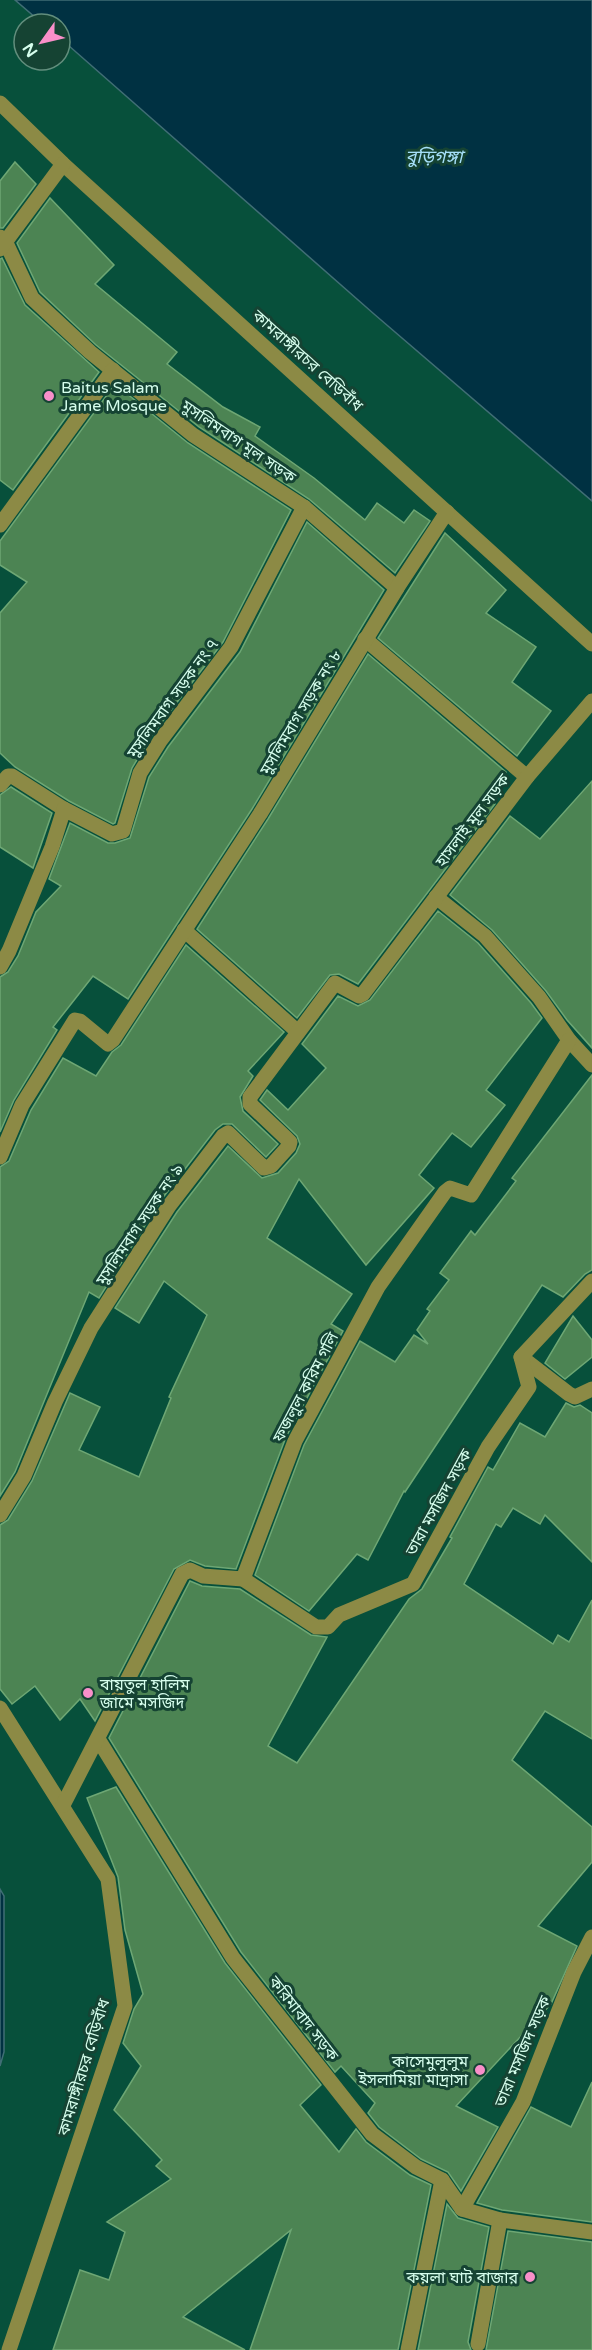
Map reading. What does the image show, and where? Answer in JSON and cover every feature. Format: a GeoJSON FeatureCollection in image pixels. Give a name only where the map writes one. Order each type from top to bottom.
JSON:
{"type":"FeatureCollection","features":[{"type":"Feature","properties":{"kind":"street","name":"কামরাঙ্গীরচর বেড়িবাঁধ"},"geometry":{"type":"LineString","coordinates":[[1,105],[63,164],[592,644]]}},
{"type":"Feature","properties":{"kind":"street"},"geometry":{"type":"LineString","coordinates":[[2,243],[63,164]]}},
{"type":"Feature","properties":{"kind":"street","name":"মুসলিমবাগ মূল সড়ক"},"geometry":{"type":"LineString","coordinates":[[2,243],[32,298],[113,370],[193,435],[303,507],[397,588]]}},
{"type":"Feature","properties":{"kind":"street"},"geometry":{"type":"LineString","coordinates":[[0,525],[113,370]]}},
{"type":"Feature","properties":{"kind":"street","name":"মুসলিমবাগ সড়ক নং ৭"},"geometry":{"type":"LineString","coordinates":[[64,809],[112,834],[123,831],[140,773],[160,741],[231,647],[303,507]]}},
{"type":"Feature","properties":{"kind":"street","name":"মুসলিমবাগ সড়ক নং ৮"},"geometry":{"type":"LineString","coordinates":[[0,1157],[22,1105],[75,1020],[80,1021],[108,1044],[113,1040],[260,814],[365,639],[447,512]]}},
{"type":"Feature","properties":{"kind":"street","name":"হাসলাই মূল সড়ক"},"geometry":{"type":"LineString","coordinates":[[365,639],[527,777],[436,897]]}},
{"type":"Feature","properties":{"kind":"street"},"geometry":{"type":"LineString","coordinates":[[527,777],[592,701]]}},
{"type":"Feature","properties":{"kind":"street"},"geometry":{"type":"LineString","coordinates":[[0,785],[8,776],[12,776],[64,809],[52,848],[9,951],[0,967]]}},
{"type":"Feature","properties":{"kind":"street"},"geometry":{"type":"LineString","coordinates":[[436,897],[485,936],[539,997],[569,1040],[592,1065]]}},
{"type":"Feature","properties":{"kind":"street","name":"মুসলিমবাগ সড়ক নং ৯"},"geometry":{"type":"LineString","coordinates":[[0,1515],[24,1476],[55,1402],[91,1328],[169,1206],[223,1136],[228,1133],[264,1168],[271,1166],[289,1146],[290,1142],[250,1104],[249,1100],[335,983],[361,996],[436,897]]}},
{"type":"Feature","properties":{"kind":"street"},"geometry":{"type":"LineString","coordinates":[[184,930],[298,1032]]}},
{"type":"Feature","properties":{"kind":"street","name":"ফজলুল করিম গলি"},"geometry":{"type":"LineString","coordinates":[[243,1579],[294,1442],[378,1287],[445,1192],[450,1188],[471,1195],[569,1040]]}},
{"type":"Feature","properties":{"kind":"street"},"geometry":{"type":"LineString","coordinates":[[592,1281],[521,1357],[569,1394],[580,1396],[592,1389]]}},
{"type":"Feature","properties":{"kind":"street","name":"তারা মসজিদ সড়ক"},"geometry":{"type":"LineString","coordinates":[[243,1579],[316,1627],[328,1627],[339,1615],[413,1584],[488,1447],[529,1387],[521,1357]]}},
{"type":"Feature","properties":{"kind":"street"},"geometry":{"type":"LineString","coordinates":[[63,1805],[182,1574],[190,1570],[203,1576],[243,1579]]}},
{"type":"Feature","properties":{"kind":"street","name":"কামরাঙ্গীরচর বেড়িবাঁধ"},"geometry":{"type":"LineString","coordinates":[[0,1708],[108,1879],[125,2006],[9,2350]]}},
{"type":"Feature","properties":{"kind":"street","name":"করিমাবাদ সড়ক"},"geometry":{"type":"LineString","coordinates":[[98,1739],[233,1958],[372,2134],[416,2167],[442,2180],[462,2209]]}},
{"type":"Feature","properties":{"kind":"street","name":"তারা মসজিদ সড়ক"},"geometry":{"type":"LineString","coordinates":[[462,2209],[523,2102],[574,1972],[592,1937]]}},
{"type":"Feature","properties":{"kind":"street"},"geometry":{"type":"LineString","coordinates":[[408,2350],[442,2180]]}},
{"type":"Feature","properties":{"kind":"street"},"geometry":{"type":"LineString","coordinates":[[462,2209],[500,2220],[592,2232]]}},
{"type":"Feature","properties":{"kind":"street"},"geometry":{"type":"LineString","coordinates":[[478,2344],[500,2220]]}},
{"type":"Feature","properties":{"kind":"water","name":"বুড়িগঙ্গা"},"geometry":{"type":"Polygon","coordinates":[[[15,0],[592,0],[592,501],[374,314],[72,49],[72,12],[29,12],[15,0]]]}},
{"type":"Feature","properties":{"kind":"water"},"geometry":{"type":"Polygon","coordinates":[[[0,1889],[4,1896],[4,2052],[0,2066],[0,1889]]]}},
{"type":"Feature","properties":{"kind":"building"},"geometry":{"type":"Polygon","coordinates":[[[15,162],[36,184],[3,228],[0,228],[0,181],[15,162]]]}},
{"type":"Feature","properties":{"kind":"building"},"geometry":{"type":"Polygon","coordinates":[[[50,198],[114,265],[95,284],[177,352],[167,364],[223,407],[260,427],[255,436],[314,478],[365,520],[377,503],[404,523],[414,510],[430,521],[395,573],[309,499],[199,427],[96,345],[40,292],[17,243],[50,198]]]}},
{"type":"Feature","properties":{"kind":"building"},"geometry":{"type":"Polygon","coordinates":[[[2,258],[25,305],[99,372],[13,490],[0,480],[0,259],[2,258]]]}},
{"type":"Feature","properties":{"kind":"building"},"geometry":{"type":"Polygon","coordinates":[[[115,384],[188,443],[291,510],[223,642],[152,735],[132,768],[113,824],[69,801],[15,767],[0,753],[0,613],[27,582],[0,565],[0,541],[115,384]]]}},
{"type":"Feature","properties":{"kind":"building"},"geometry":{"type":"Polygon","coordinates":[[[307,522],[384,590],[252,809],[128,999],[93,976],[53,1027],[57,1030],[14,1100],[0,1132],[0,977],[8,972],[18,956],[36,912],[61,886],[49,879],[70,823],[108,843],[130,838],[149,777],[168,747],[240,652],[307,522]]]}},
{"type":"Feature","properties":{"kind":"building"},"geometry":{"type":"Polygon","coordinates":[[[445,533],[506,590],[486,613],[536,647],[512,682],[551,711],[517,756],[378,638],[445,533]]]}},
{"type":"Feature","properties":{"kind":"building"},"geometry":{"type":"Polygon","coordinates":[[[368,654],[506,772],[486,797],[495,804],[358,984],[339,974],[330,975],[297,1018],[197,929],[268,819],[368,654]]]}},
{"type":"Feature","properties":{"kind":"building"},"geometry":{"type":"Polygon","coordinates":[[[592,781],[592,1048],[492,930],[450,895],[510,816],[540,839],[592,781]]]}},
{"type":"Feature","properties":{"kind":"building"},"geometry":{"type":"Polygon","coordinates":[[[11,787],[52,813],[33,868],[0,847],[0,795],[11,787]]]}},
{"type":"Feature","properties":{"kind":"building"},"geometry":{"type":"Polygon","coordinates":[[[438,911],[478,943],[542,1018],[486,1090],[505,1105],[471,1147],[452,1133],[419,1175],[434,1188],[366,1265],[299,1179],[267,1238],[352,1294],[331,1324],[343,1331],[286,1437],[236,1569],[205,1566],[190,1560],[174,1569],[95,1721],[80,1699],[60,1720],[35,1686],[12,1704],[0,1689],[0,1525],[8,1520],[32,1481],[70,1393],[100,1407],[79,1450],[139,1477],[171,1398],[169,1397],[207,1315],[164,1281],[139,1323],[115,1308],[177,1212],[228,1146],[262,1178],[278,1173],[296,1153],[300,1144],[297,1136],[260,1100],[267,1090],[288,1110],[326,1068],[302,1044],[338,996],[358,1006],[370,1000],[438,911]]]}},
{"type":"Feature","properties":{"kind":"building"},"geometry":{"type":"Polygon","coordinates":[[[186,945],[284,1032],[248,1071],[253,1076],[240,1097],[243,1111],[278,1144],[266,1157],[232,1124],[223,1124],[215,1130],[161,1200],[99,1298],[89,1292],[15,1472],[0,1496],[0,1167],[9,1161],[31,1110],[63,1058],[96,1076],[112,1052],[121,1045],[186,945]]]}},
{"type":"Feature","properties":{"kind":"building"},"geometry":{"type":"Polygon","coordinates":[[[592,1075],[592,1270],[585,1274],[563,1297],[542,1285],[404,1491],[368,1560],[357,1554],[309,1611],[255,1575],[304,1445],[360,1341],[395,1362],[414,1335],[428,1344],[417,1330],[430,1311],[427,1309],[449,1280],[440,1273],[471,1231],[475,1235],[516,1181],[512,1178],[592,1075]]]}},
{"type":"Feature","properties":{"kind":"building"},"geometry":{"type":"Polygon","coordinates":[[[573,1316],[592,1340],[592,1357],[565,1379],[545,1363],[573,1316]]]}},
{"type":"Feature","properties":{"kind":"building"},"geometry":{"type":"Polygon","coordinates":[[[566,1403],[574,1407],[580,1405],[592,1413],[592,1562],[545,1515],[540,1524],[513,1508],[501,1527],[496,1524],[464,1584],[553,1644],[558,1635],[569,1642],[592,1600],[592,1739],[545,1711],[512,1760],[592,1827],[592,1862],[538,1926],[577,1946],[551,2004],[456,2106],[498,2127],[461,2191],[448,2172],[421,2159],[379,2127],[368,2113],[375,2103],[341,2066],[335,2072],[241,1952],[109,1738],[190,1581],[202,1586],[240,1589],[311,1635],[327,1637],[268,1746],[297,1763],[409,1599],[422,1589],[452,1538],[450,1537],[488,1467],[493,1470],[520,1423],[545,1437],[566,1403]]]}},
{"type":"Feature","properties":{"kind":"building"},"geometry":{"type":"Polygon","coordinates":[[[116,1787],[225,1963],[321,2085],[300,2105],[339,2152],[356,2129],[366,2142],[410,2175],[431,2185],[398,2350],[250,2350],[291,2230],[183,2317],[245,2350],[53,2350],[80,2270],[109,2280],[125,2232],[107,2222],[171,2179],[156,2166],[162,2160],[114,2110],[141,2066],[123,2043],[134,2009],[143,1994],[125,1930],[118,1877],[87,1798],[116,1787]]]}},
{"type":"Feature","properties":{"kind":"building"},"geometry":{"type":"Polygon","coordinates":[[[592,2082],[592,2222],[502,2210],[477,2203],[531,2107],[571,2127],[592,2082]]]}},
{"type":"Feature","properties":{"kind":"building"},"geometry":{"type":"Polygon","coordinates":[[[447,2204],[458,2218],[489,2227],[468,2342],[471,2350],[418,2350],[447,2204]]]}},
{"type":"Feature","properties":{"kind":"building"},"geometry":{"type":"Polygon","coordinates":[[[508,2231],[592,2242],[592,2350],[486,2350],[508,2231]]]}},
{"type":"Feature","properties":{"kind":"place","name":"Baitus Salam Jame Mosque"},"geometry":{"type":"Point","coordinates":[49,396]}},
{"type":"Feature","properties":{"kind":"place","name":"বায়তুল হালিম জামে মসজিদ"},"geometry":{"type":"Point","coordinates":[88,1693]}},
{"type":"Feature","properties":{"kind":"place","name":"কাসেমুলুলুম ইসলামিয়া মাদ্রাসা"},"geometry":{"type":"Point","coordinates":[480,2070]}},
{"type":"Feature","properties":{"kind":"place","name":"কয়লা ঘাট বাজার"},"geometry":{"type":"Point","coordinates":[530,2277]}}]}
